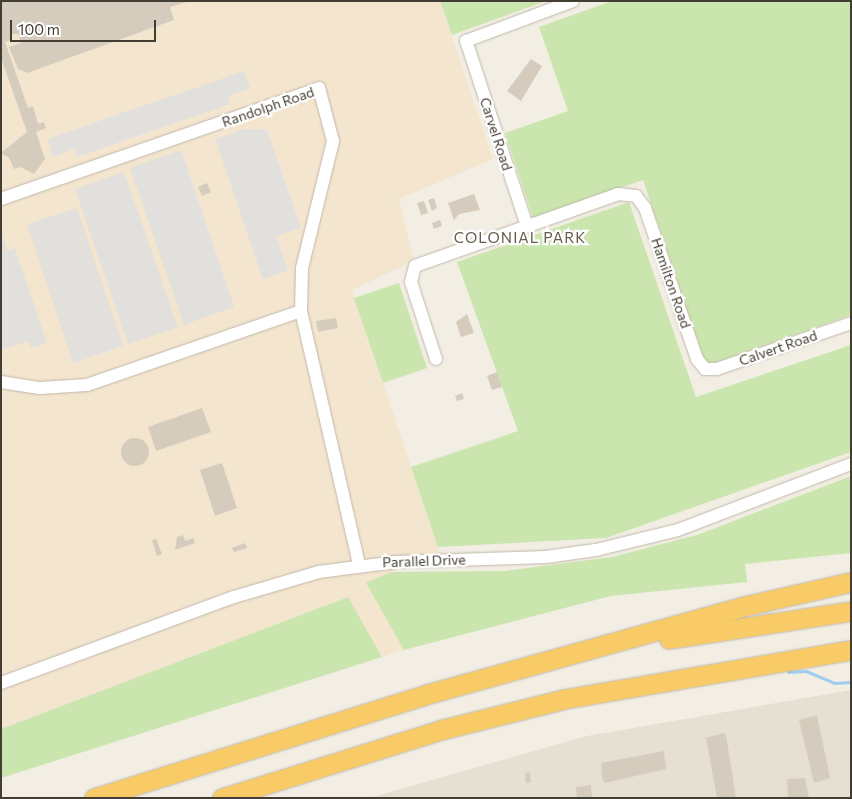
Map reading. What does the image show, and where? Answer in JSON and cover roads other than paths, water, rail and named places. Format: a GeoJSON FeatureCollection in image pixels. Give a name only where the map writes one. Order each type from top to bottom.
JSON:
{"type":"FeatureCollection","features":[{"type":"Feature","properties":{"kind":"highway"},"geometry":{"type":"LineString","coordinates":[[94,798],[424,695],[745,606],[851,582]]}},
{"type":"Feature","properties":{"kind":"highway"},"geometry":{"type":"LineString","coordinates":[[552,661],[851,611]]}},
{"type":"Feature","properties":{"kind":"highway"},"geometry":{"type":"LineString","coordinates":[[222,798],[440,730],[564,699],[851,650]]}},
{"type":"Feature","properties":{"kind":"street","name":"Carvel Road"},"geometry":{"type":"LineString","coordinates":[[527,226],[466,41],[573,1]]}},
{"type":"Feature","properties":{"kind":"street","name":"Randolph Road"},"geometry":{"type":"LineString","coordinates":[[1,199],[319,88],[333,141],[302,268],[301,311],[360,565]]}},
{"type":"Feature","properties":{"kind":"street","name":"Hamilton Road"},"geometry":{"type":"LineString","coordinates":[[527,226],[618,194],[636,196],[645,208],[697,359],[705,369]]}},
{"type":"Feature","properties":{"kind":"street"},"geometry":{"type":"LineString","coordinates":[[436,359],[411,282],[412,270],[527,226]]}},
{"type":"Feature","properties":{"kind":"street"},"geometry":{"type":"LineString","coordinates":[[1,382],[40,388],[87,385],[301,311]]}},
{"type":"Feature","properties":{"kind":"street","name":"Calvert Road"},"geometry":{"type":"LineString","coordinates":[[705,369],[718,369],[851,323]]}},
{"type":"Feature","properties":{"kind":"street","name":"Parallel Drive"},"geometry":{"type":"LineString","coordinates":[[1,683],[234,597],[360,565],[596,550],[678,530],[851,464]]}},
{"type":"Feature","properties":{"kind":"waterway"},"geometry":{"type":"LineString","coordinates":[[788,672],[806,671],[834,683],[851,682]]}},
{"type":"Feature","properties":{"kind":"district","name":"COLONIAL PARK"},"geometry":{"type":"Point","coordinates":[520,238]}}]}
